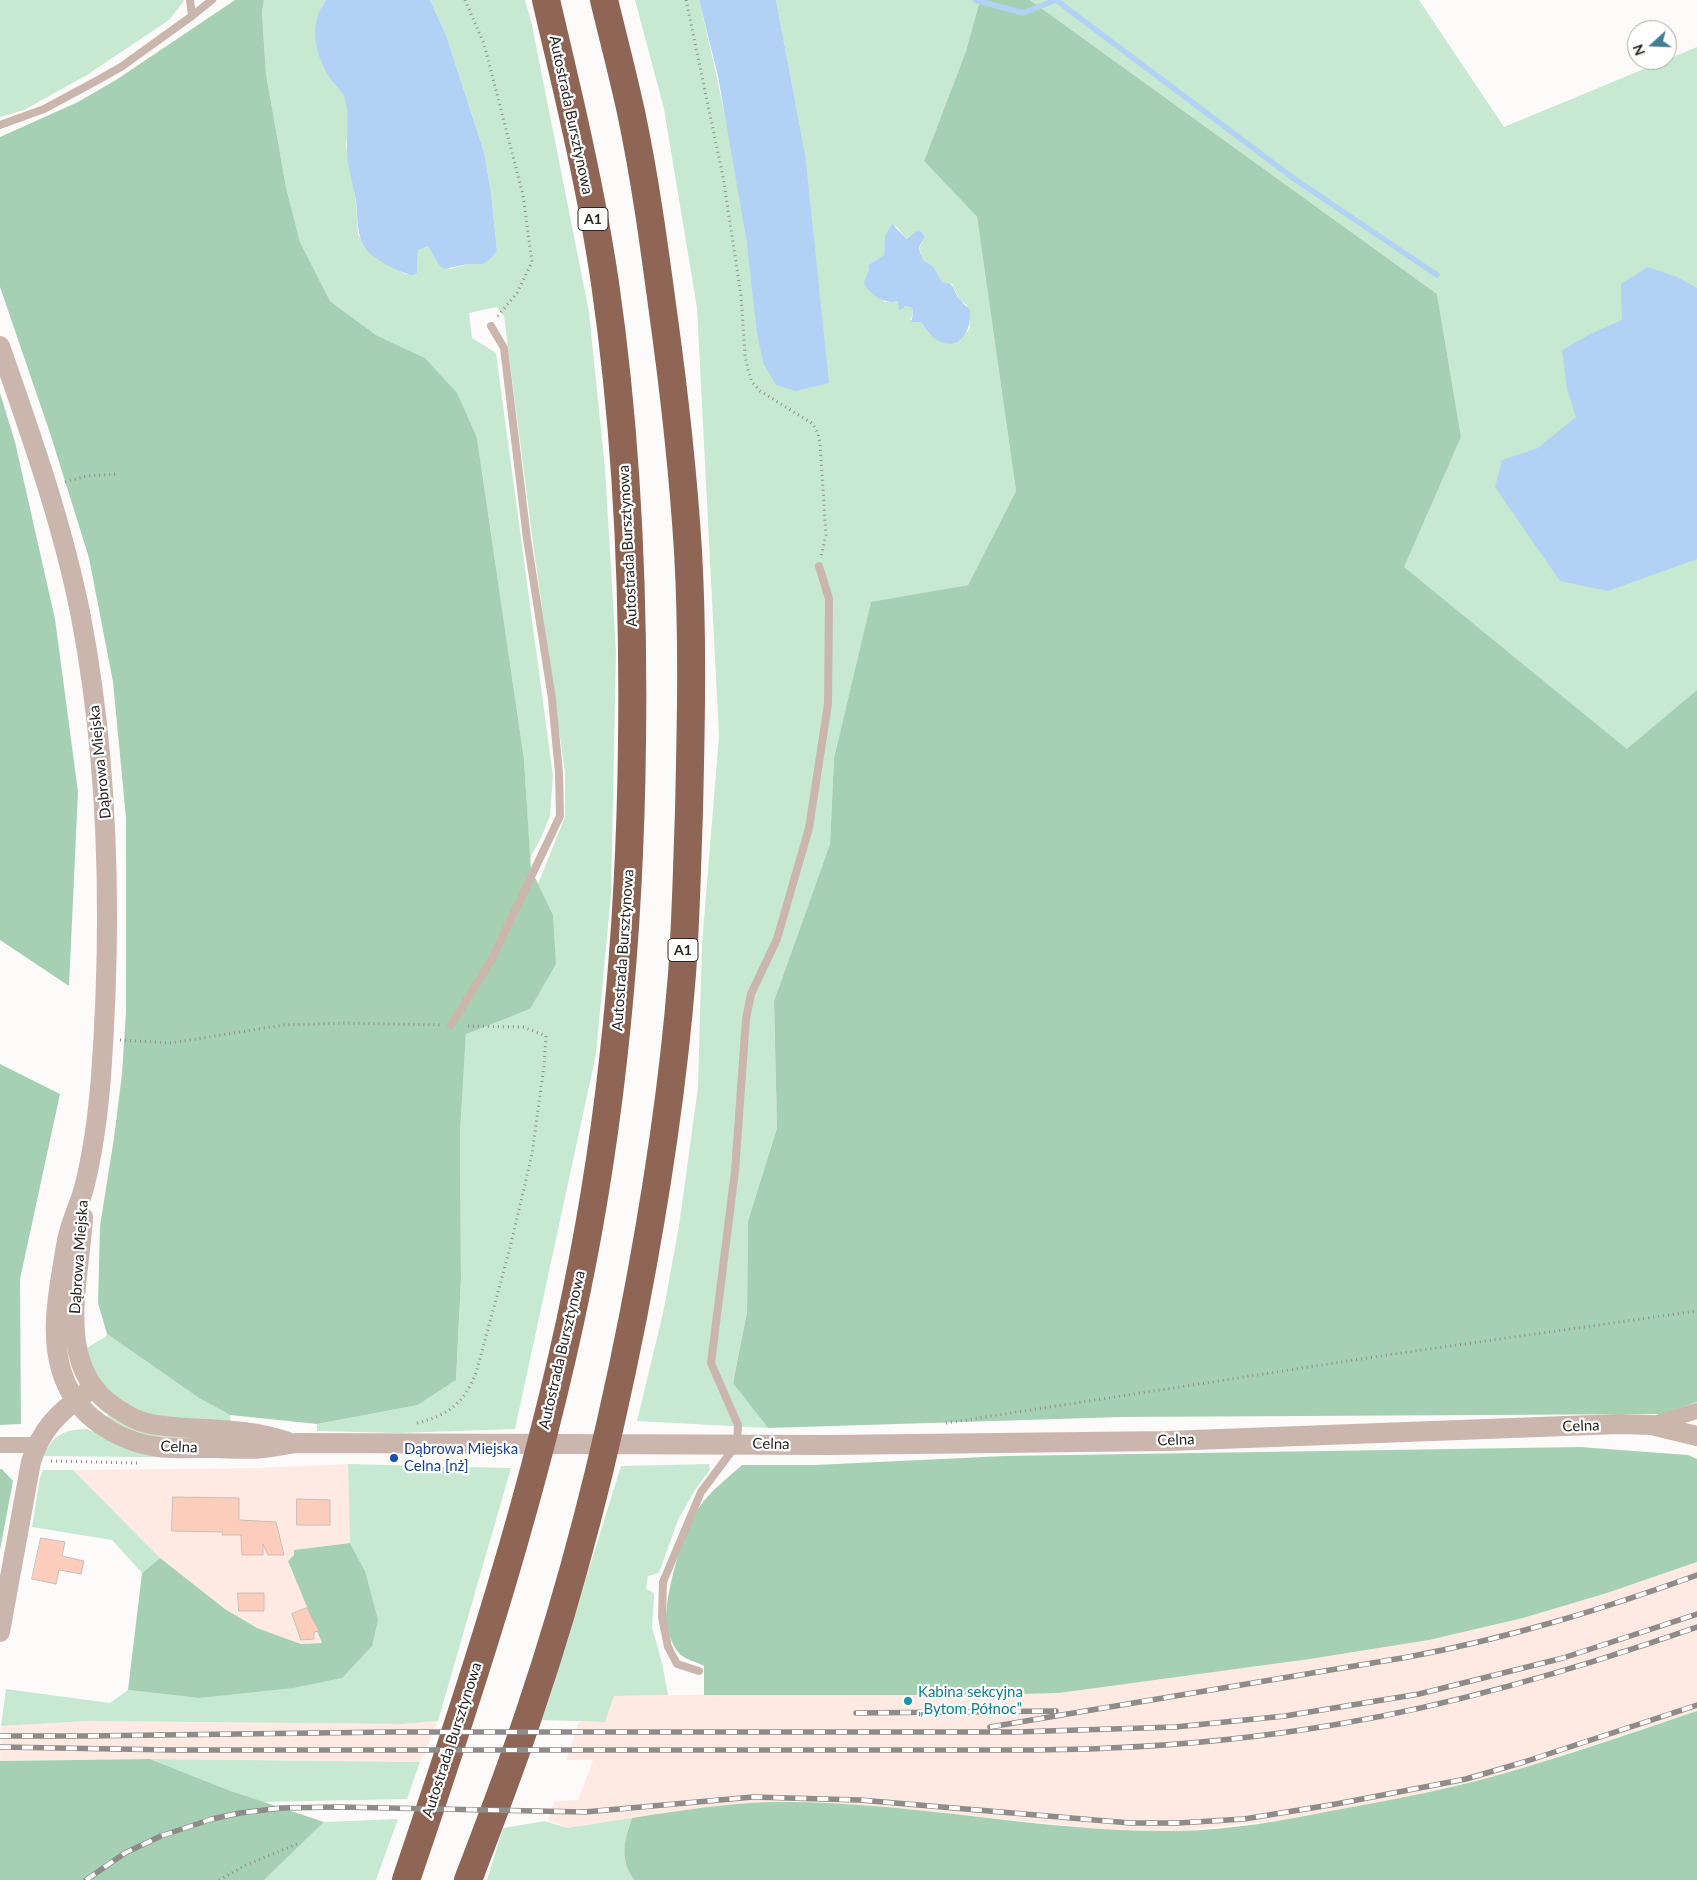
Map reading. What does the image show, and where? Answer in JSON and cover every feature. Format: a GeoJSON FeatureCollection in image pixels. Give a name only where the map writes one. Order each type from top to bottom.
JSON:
{"type":"FeatureCollection","features":[{"type":"Feature","properties":{"kind":"highway","name":"Autostrada Bursztynowa"},"geometry":{"type":"LineString","coordinates":[[406,1880],[481,1652],[525,1500],[564,1347],[578,1286],[602,1141],[619,1013],[624,957],[629,868],[634,665],[629,540],[622,442],[616,372],[604,278],[570,100],[546,0]]}},
{"type":"Feature","properties":{"kind":"highway","name":"A1"},"geometry":{"type":"LineString","coordinates":[[468,1880],[532,1706],[560,1616],[596,1487],[626,1349],[656,1191],[682,977],[692,714],[689,565],[684,490],[675,400],[653,237],[631,113],[604,0]]}},
{"type":"Feature","properties":{"kind":"street","name":"Dąbrowa Miejska"},"geometry":{"type":"LineString","coordinates":[[0,346],[47,487],[69,563],[81,617],[102,765],[108,885],[104,1038],[90,1163],[84,1190],[69,1233],[58,1293],[55,1322],[56,1346],[61,1369],[76,1401]]}},
{"type":"Feature","properties":{"kind":"street","name":"Dąbrowa Miejska"},"geometry":{"type":"LineString","coordinates":[[84,1190],[82,1239],[74,1296],[74,1319],[77,1346],[84,1370],[94,1388]]}},
{"type":"Feature","properties":{"kind":"street","name":"Celna"},"geometry":{"type":"LineString","coordinates":[[94,1388],[106,1402],[130,1417],[148,1424],[262,1434],[296,1443]]}},
{"type":"Feature","properties":{"kind":"street"},"geometry":{"type":"LineString","coordinates":[[0,1632],[14,1547],[36,1445],[63,1409],[94,1388]]}},
{"type":"Feature","properties":{"kind":"street","name":"Celna"},"geometry":{"type":"LineString","coordinates":[[76,1401],[92,1417],[113,1432],[133,1441],[157,1447],[262,1448],[296,1443],[828,1445],[1167,1441],[1599,1425],[1651,1426],[1697,1436]]}},
{"type":"Feature","properties":{"kind":"street"},"geometry":{"type":"LineString","coordinates":[[1651,1426],[1697,1411]]}},
{"type":"Feature","properties":{"kind":"street"},"geometry":{"type":"LineString","coordinates":[[0,1445],[36,1445]]}},
{"type":"Feature","properties":{"kind":"lane"},"geometry":{"type":"LineString","coordinates":[[190,0],[192,16]]}},
{"type":"Feature","properties":{"kind":"lane"},"geometry":{"type":"LineString","coordinates":[[0,126],[44,109],[121,67],[212,0]]}},
{"type":"Feature","properties":{"kind":"lane"},"geometry":{"type":"LineString","coordinates":[[451,1025],[492,959],[560,816],[552,699],[527,539],[504,348],[491,326]]}},
{"type":"Feature","properties":{"kind":"lane"},"geometry":{"type":"LineString","coordinates":[[699,1671],[677,1664],[668,1647],[662,1617],[663,1582],[701,1492],[737,1444],[738,1425],[711,1363],[735,1171],[746,1019],[751,994],[777,939],[809,828],[828,704],[829,599],[819,566]]}},
{"type":"Feature","properties":{"kind":"path"},"geometry":{"type":"LineString","coordinates":[[465,0],[484,44],[523,195],[532,262],[518,293],[491,326]]}},
{"type":"Feature","properties":{"kind":"path"},"geometry":{"type":"LineString","coordinates":[[686,0],[723,178],[741,295],[745,355],[748,370],[752,382],[760,391],[813,424],[818,434],[826,535],[819,566]]}},
{"type":"Feature","properties":{"kind":"path"},"geometry":{"type":"LineString","coordinates":[[47,487],[87,476],[120,474]]}},
{"type":"Feature","properties":{"kind":"path"},"geometry":{"type":"LineString","coordinates":[[104,1038],[171,1043],[284,1025],[347,1023],[523,1027],[546,1036],[544,1066],[532,1154],[510,1248],[476,1373],[469,1389],[454,1408],[434,1419],[409,1424]]}},
{"type":"Feature","properties":{"kind":"path"},"geometry":{"type":"LineString","coordinates":[[945,1424],[1380,1356],[1697,1312]]}},
{"type":"Feature","properties":{"kind":"path"},"geometry":{"type":"LineString","coordinates":[[219,1880],[248,1864],[297,1844]]}},
{"type":"Feature","properties":{"kind":"shaded area"},"geometry":{"type":"Polygon","coordinates":[[[348,1464],[350,1543],[295,1550],[322,1643],[301,1644],[257,1628],[225,1609],[160,1558],[73,1470],[259,1468],[348,1464]]]}},
{"type":"Feature","properties":{"kind":"shaded area"},"geometry":{"type":"Polygon","coordinates":[[[1697,1562],[1697,1711],[1514,1771],[1413,1796],[1281,1820],[1181,1831],[1113,1830],[861,1805],[774,1802],[722,1805],[567,1828],[548,1820],[554,1801],[578,1800],[593,1760],[566,1760],[579,1722],[605,1721],[614,1696],[740,1694],[985,1695],[1059,1693],[1310,1659],[1429,1640],[1523,1618],[1607,1593],[1697,1562]]]}},
{"type":"Feature","properties":{"kind":"shaded area"},"geometry":{"type":"Polygon","coordinates":[[[90,1721],[402,1724],[438,1721],[420,1762],[150,1759],[0,1761],[1,1726],[90,1721]]]}},
{"type":"Feature","properties":{"kind":"green space"},"geometry":{"type":"Polygon","coordinates":[[[0,0],[184,1],[169,20],[87,75],[24,110],[0,117],[0,0]]]}},
{"type":"Feature","properties":{"kind":"green space"},"geometry":{"type":"Polygon","coordinates":[[[235,0],[264,0],[262,13],[266,74],[286,187],[300,242],[330,301],[376,335],[425,358],[457,393],[477,438],[524,759],[531,869],[553,915],[556,964],[530,1009],[466,1034],[460,1133],[461,1279],[456,1380],[418,1405],[317,1424],[230,1415],[199,1398],[107,1334],[98,1303],[100,1226],[122,1074],[126,1011],[126,818],[113,682],[89,558],[50,433],[0,287],[0,137],[78,102],[116,80],[235,0]]]}},
{"type":"Feature","properties":{"kind":"green space"},"geometry":{"type":"Polygon","coordinates":[[[264,0],[326,0],[321,7],[338,87],[345,96],[347,105],[349,123],[346,146],[356,203],[358,234],[371,254],[405,274],[417,273],[418,250],[428,246],[438,264],[450,269],[468,264],[483,264],[497,251],[491,192],[484,152],[446,35],[430,0],[525,0],[532,25],[589,312],[605,469],[616,652],[611,894],[596,1054],[515,1429],[398,1433],[317,1431],[317,1424],[418,1405],[456,1380],[461,1279],[460,1133],[466,1033],[530,1009],[553,915],[538,884],[565,817],[565,773],[504,316],[497,307],[469,313],[472,338],[496,353],[553,776],[550,816],[530,858],[524,759],[477,438],[425,358],[376,335],[330,301],[300,242],[286,187],[266,74],[262,13],[264,0]]]}},
{"type":"Feature","properties":{"kind":"green space"},"geometry":{"type":"Polygon","coordinates":[[[635,0],[699,0],[737,178],[763,362],[805,153],[776,0],[980,0],[966,51],[924,161],[977,217],[1016,491],[968,585],[871,603],[834,758],[830,844],[774,1001],[777,1128],[748,1221],[747,1312],[733,1382],[768,1428],[637,1421],[663,1313],[679,1226],[698,1087],[702,944],[719,736],[697,308],[664,109],[635,0]],[[896,226],[885,236],[884,255],[868,265],[869,270],[863,283],[885,302],[899,301],[900,305],[912,308],[913,314],[910,320],[921,322],[932,337],[942,340],[960,341],[970,328],[967,305],[960,301],[952,284],[943,283],[933,267],[924,261],[920,249],[925,238],[922,232],[907,239],[896,226]]]}},
{"type":"Feature","properties":{"kind":"green space"},"geometry":{"type":"Polygon","coordinates":[[[980,0],[1030,0],[1437,294],[1461,437],[1404,567],[1627,749],[1697,690],[1697,1402],[1663,1414],[1122,1417],[768,1428],[733,1383],[747,1312],[748,1221],[777,1128],[774,1001],[830,844],[834,758],[871,602],[968,585],[1016,491],[977,217],[924,161],[966,51],[980,0]]]}},
{"type":"Feature","properties":{"kind":"green space"},"geometry":{"type":"Polygon","coordinates":[[[1030,0],[1419,0],[1504,127],[1642,70],[1677,70],[1677,55],[1697,47],[1697,690],[1628,750],[1403,567],[1461,437],[1437,294],[1030,0]]]}},
{"type":"Feature","properties":{"kind":"green space"},"geometry":{"type":"Polygon","coordinates":[[[0,393],[15,442],[55,619],[78,792],[69,986],[0,940],[0,393]]]}},
{"type":"Feature","properties":{"kind":"green space"},"geometry":{"type":"Polygon","coordinates":[[[0,1064],[60,1094],[20,1279],[21,1424],[0,1425],[0,1064]]]}},
{"type":"Feature","properties":{"kind":"green space"},"geometry":{"type":"Polygon","coordinates":[[[107,1334],[199,1398],[230,1415],[231,1424],[150,1415],[135,1409],[110,1392],[93,1372],[85,1349],[107,1334]]]}},
{"type":"Feature","properties":{"kind":"green space"},"geometry":{"type":"Polygon","coordinates":[[[108,1415],[120,1422],[203,1437],[210,1441],[144,1436],[106,1418],[108,1415]]]}},
{"type":"Feature","properties":{"kind":"green space"},"geometry":{"type":"Polygon","coordinates":[[[87,1429],[112,1440],[236,1458],[43,1456],[51,1443],[60,1435],[65,1432],[87,1429]]]}},
{"type":"Feature","properties":{"kind":"green space"},"geometry":{"type":"Polygon","coordinates":[[[1580,1447],[1688,1455],[1697,1459],[1697,1562],[1607,1593],[1523,1618],[1429,1640],[1310,1659],[1059,1693],[985,1695],[704,1695],[704,1666],[686,1658],[677,1651],[667,1627],[669,1591],[677,1558],[689,1526],[707,1497],[742,1465],[815,1465],[1005,1456],[1580,1447]]]}},
{"type":"Feature","properties":{"kind":"green space"},"geometry":{"type":"Polygon","coordinates":[[[348,1464],[511,1468],[438,1721],[402,1724],[90,1721],[1,1726],[6,1689],[110,1703],[128,1690],[199,1698],[342,1678],[365,1571],[350,1543],[348,1464]]]}},
{"type":"Feature","properties":{"kind":"green space"},"geometry":{"type":"Polygon","coordinates":[[[709,1464],[710,1470],[695,1490],[678,1520],[659,1573],[648,1576],[646,1589],[654,1593],[652,1627],[668,1695],[614,1696],[605,1722],[542,1720],[621,1466],[709,1464]]]}},
{"type":"Feature","properties":{"kind":"green space"},"geometry":{"type":"Polygon","coordinates":[[[0,1469],[13,1481],[0,1550],[0,1469]]]}},
{"type":"Feature","properties":{"kind":"green space"},"geometry":{"type":"Polygon","coordinates":[[[43,1470],[73,1470],[160,1558],[142,1573],[112,1540],[32,1527],[40,1477],[43,1470]]]}},
{"type":"Feature","properties":{"kind":"green space"},"geometry":{"type":"Polygon","coordinates":[[[350,1543],[365,1571],[378,1620],[372,1646],[342,1678],[293,1688],[199,1698],[128,1690],[142,1573],[160,1558],[225,1609],[257,1628],[301,1644],[322,1643],[288,1561],[294,1555],[294,1550],[350,1543]]]}},
{"type":"Feature","properties":{"kind":"green space"},"geometry":{"type":"Polygon","coordinates":[[[1697,1711],[1697,1880],[634,1880],[626,1864],[624,1850],[632,1818],[737,1804],[772,1802],[874,1806],[1077,1827],[1179,1831],[1217,1829],[1292,1818],[1400,1798],[1470,1782],[1562,1756],[1697,1711]]]}},
{"type":"Feature","properties":{"kind":"green space"},"geometry":{"type":"Polygon","coordinates":[[[150,1759],[420,1762],[407,1799],[262,1802],[150,1759]]]}},
{"type":"Feature","properties":{"kind":"green space"},"geometry":{"type":"Polygon","coordinates":[[[150,1759],[231,1791],[324,1822],[264,1880],[0,1880],[0,1761],[150,1759]]]}},
{"type":"Feature","properties":{"kind":"green space"},"geometry":{"type":"Polygon","coordinates":[[[632,1818],[624,1850],[626,1864],[634,1880],[487,1880],[503,1828],[545,1821],[567,1828],[632,1818]]]}},
{"type":"Feature","properties":{"kind":"green space"},"geometry":{"type":"Polygon","coordinates":[[[398,1819],[376,1880],[264,1880],[324,1822],[398,1819]]]}},
{"type":"Feature","properties":{"kind":"water"},"geometry":{"type":"Polygon","coordinates":[[[326,0],[430,0],[446,35],[484,152],[491,192],[497,251],[483,264],[468,264],[444,269],[438,264],[428,246],[418,250],[417,273],[412,275],[385,264],[367,251],[361,241],[347,152],[348,119],[346,103],[343,95],[330,79],[323,66],[315,37],[317,18],[326,0]]]}},
{"type":"Feature","properties":{"kind":"water"},"geometry":{"type":"Polygon","coordinates":[[[699,0],[776,0],[805,153],[829,383],[796,391],[776,385],[763,363],[757,333],[746,238],[718,76],[699,0]]]}},
{"type":"Feature","properties":{"kind":"water"},"geometry":{"type":"Polygon","coordinates":[[[892,224],[907,239],[917,231],[922,232],[925,238],[919,249],[924,261],[933,267],[943,283],[952,286],[958,298],[970,310],[966,333],[960,340],[953,343],[945,343],[937,340],[921,322],[911,322],[912,308],[905,306],[899,310],[898,301],[887,302],[878,298],[863,283],[869,270],[868,265],[884,255],[885,236],[892,224]]]}},
{"type":"Feature","properties":{"kind":"water"},"geometry":{"type":"Polygon","coordinates":[[[1648,267],[1677,277],[1697,288],[1697,559],[1608,591],[1560,581],[1495,487],[1502,460],[1538,448],[1576,417],[1567,389],[1562,350],[1592,333],[1622,320],[1621,284],[1648,267]]]}},
{"type":"Feature","properties":{"kind":"building"},"geometry":{"type":"Polygon","coordinates":[[[173,1497],[239,1498],[239,1520],[276,1522],[284,1555],[268,1555],[263,1544],[263,1555],[242,1555],[241,1535],[222,1535],[223,1532],[172,1531],[173,1497]]]}},
{"type":"Feature","properties":{"kind":"building"},"geometry":{"type":"Polygon","coordinates":[[[297,1499],[330,1500],[330,1525],[297,1525],[297,1499]]]}},
{"type":"Feature","properties":{"kind":"building"},"geometry":{"type":"Polygon","coordinates":[[[41,1538],[65,1542],[62,1556],[84,1561],[81,1574],[59,1570],[56,1584],[32,1579],[41,1538]]]}},
{"type":"Feature","properties":{"kind":"building"},"geometry":{"type":"Polygon","coordinates":[[[238,1593],[264,1593],[264,1611],[239,1611],[238,1593]]]}},
{"type":"Feature","properties":{"kind":"building"},"geometry":{"type":"Polygon","coordinates":[[[307,1608],[319,1631],[314,1632],[314,1639],[301,1640],[292,1614],[307,1608]]]}},
{"type":"Feature","properties":{"kind":"waterway"},"geometry":{"type":"LineString","coordinates":[[975,0],[1023,13],[1056,0]]}},
{"type":"Feature","properties":{"kind":"waterway"},"geometry":{"type":"LineString","coordinates":[[1056,0],[1293,178],[1437,275]]}},
{"type":"Feature","properties":{"kind":"railway"},"geometry":{"type":"LineString","coordinates":[[990,1727],[1408,1657],[1482,1641],[1554,1622],[1697,1575]]}},
{"type":"Feature","properties":{"kind":"railway"},"geometry":{"type":"LineString","coordinates":[[0,1736],[393,1732],[1016,1732],[1175,1727],[1285,1716],[1419,1694],[1563,1658],[1697,1614]]}},
{"type":"Feature","properties":{"kind":"railway"},"geometry":{"type":"LineString","coordinates":[[0,1747],[174,1750],[1034,1750],[1167,1745],[1253,1737],[1310,1729],[1430,1706],[1565,1670],[1697,1627]]}},
{"type":"Feature","properties":{"kind":"railway"},"geometry":{"type":"LineString","coordinates":[[86,1880],[125,1853],[161,1836],[212,1819],[240,1813],[281,1808],[338,1807],[585,1812],[753,1797],[860,1800],[1130,1823],[1178,1823],[1244,1819],[1336,1804],[1466,1779],[1524,1762],[1697,1705]]}},
{"type":"Feature","properties":{"kind":"railway"},"geometry":{"type":"LineString","coordinates":[[856,1713],[1056,1711]]}},
{"type":"Feature","properties":{"kind":"place","name":"Dąbrowa Miejska Celna [nż]"},"geometry":{"type":"Point","coordinates":[394,1458]}},
{"type":"Feature","properties":{"kind":"place","name":"Kabina sekcyjna „Bytom Północ”"},"geometry":{"type":"Point","coordinates":[908,1701]}}]}
